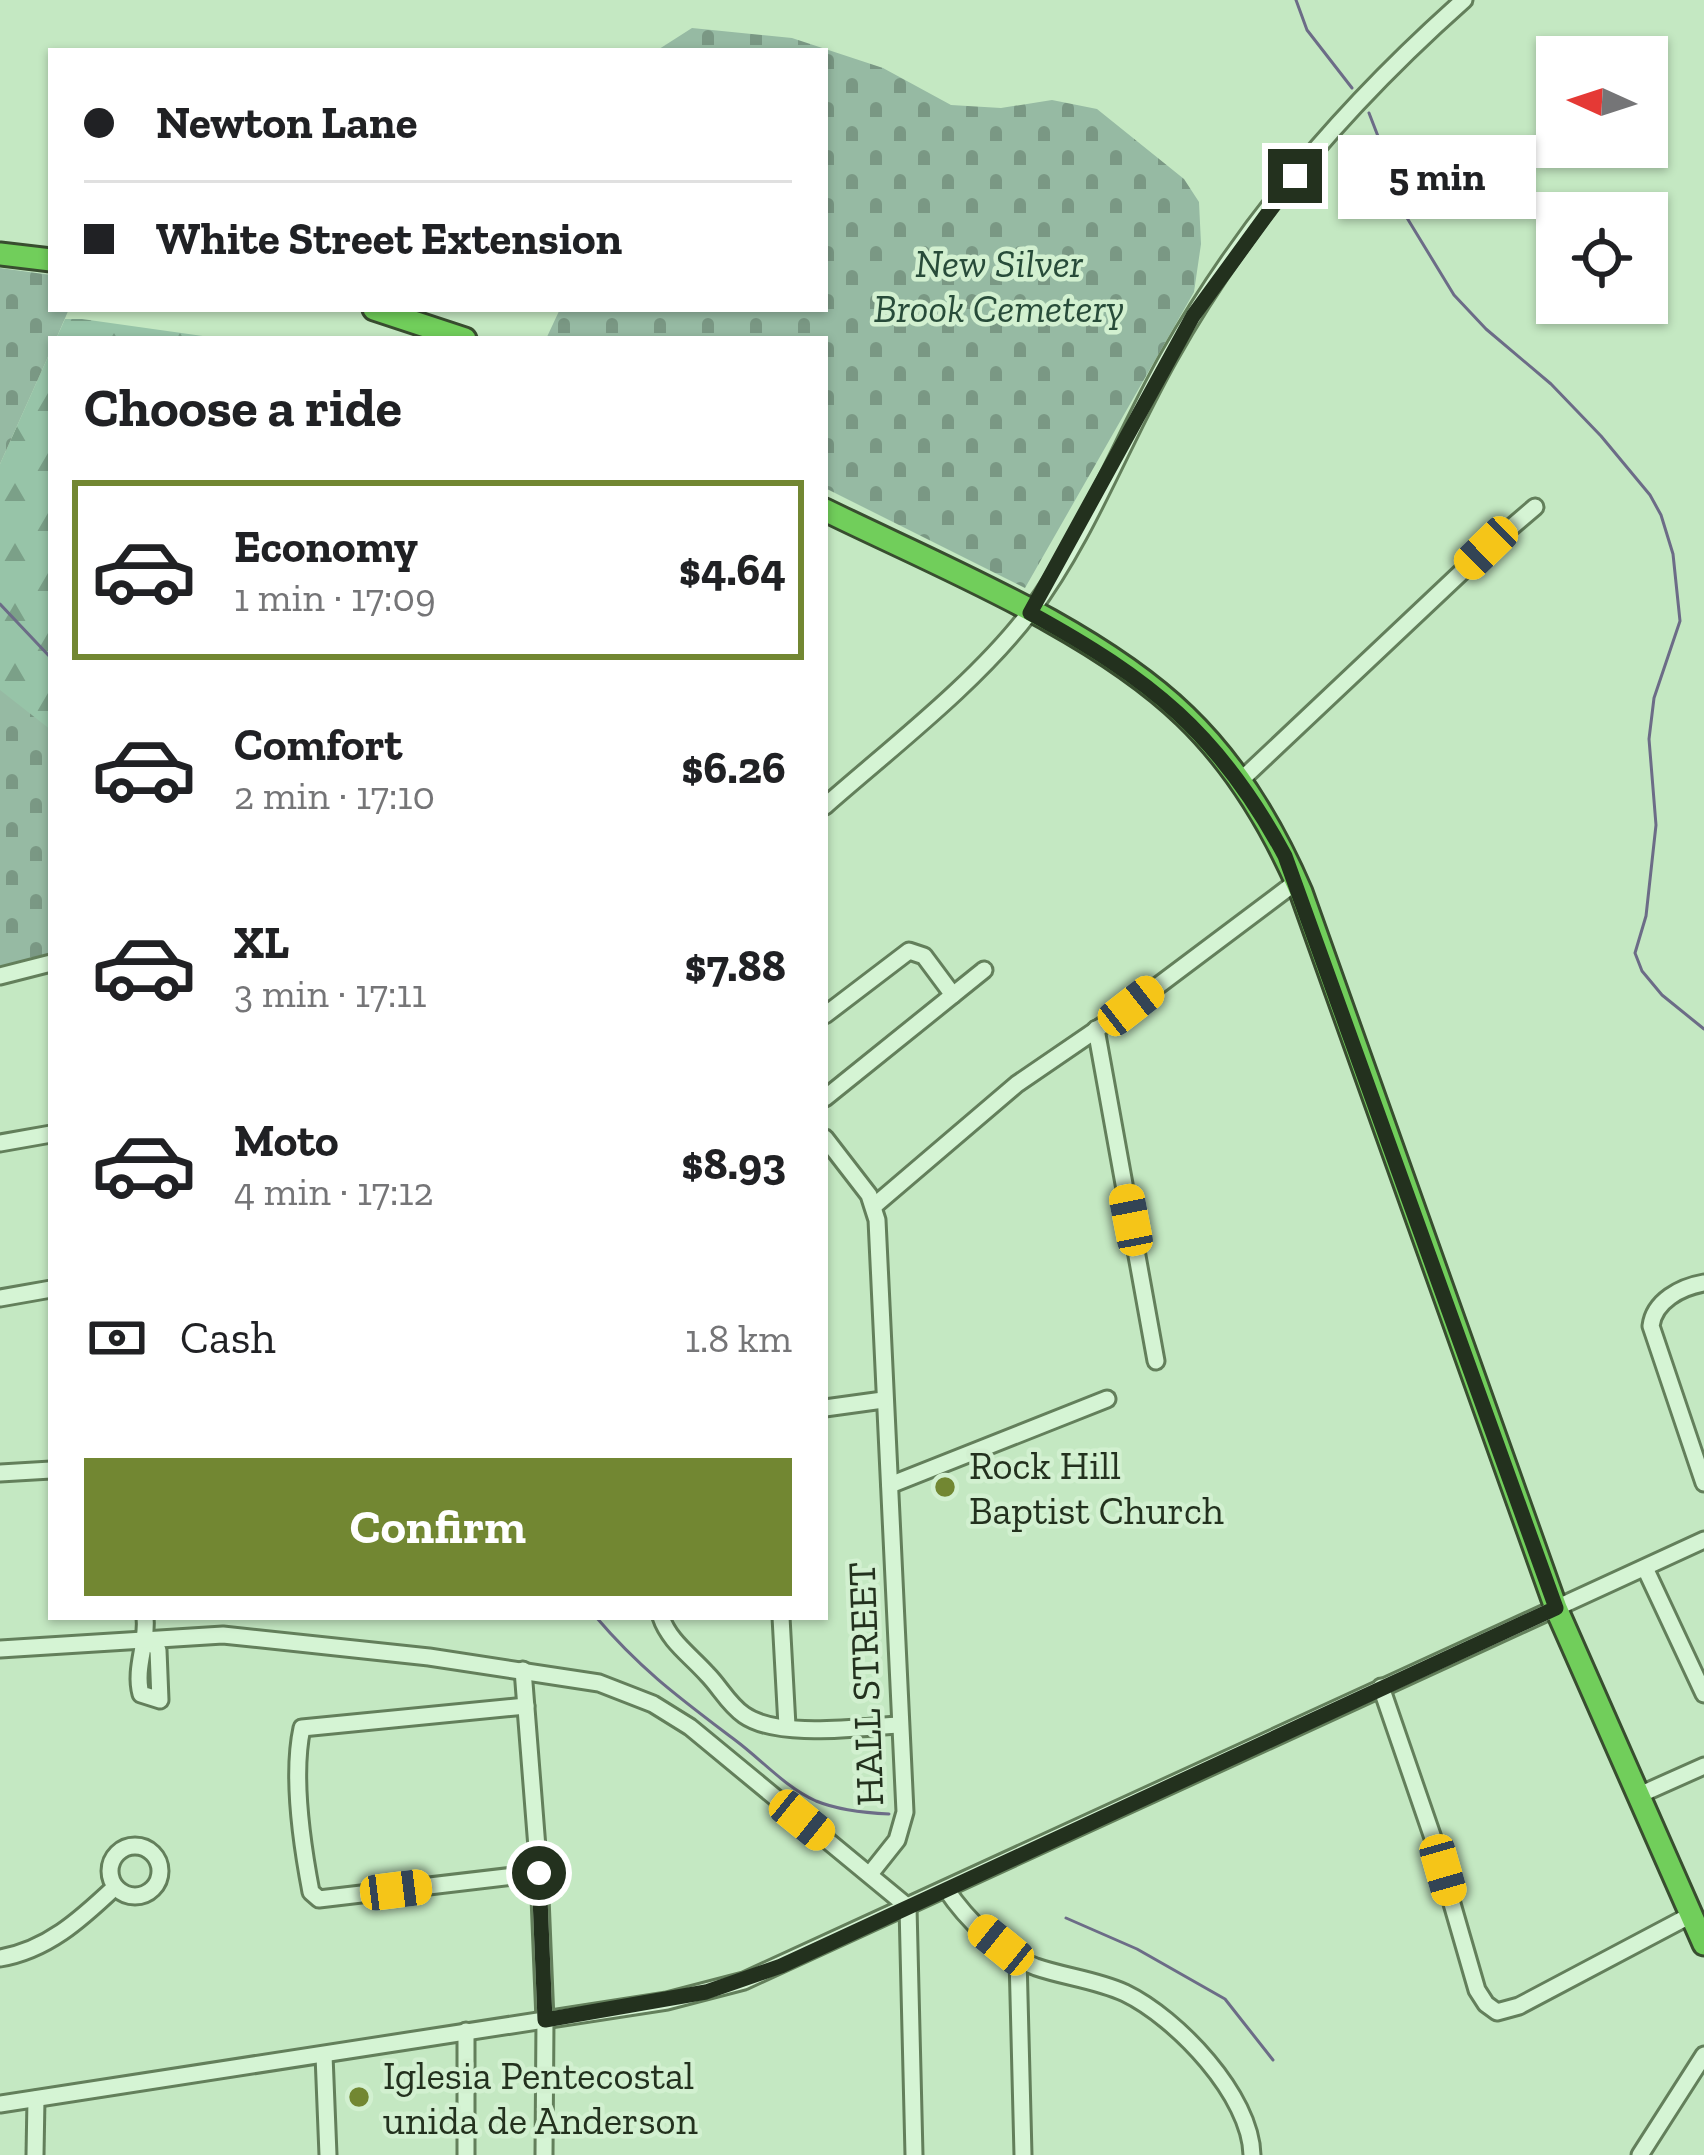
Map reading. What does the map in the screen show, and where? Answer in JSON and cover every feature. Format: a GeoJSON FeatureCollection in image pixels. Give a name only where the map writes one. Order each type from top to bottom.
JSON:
{"type":"FeatureCollection","features":[{"type":"Feature","properties":{"kind":"highway"},"geometry":{"type":"LineString","coordinates":[[0,254],[48,260]]}},
{"type":"Feature","properties":{"kind":"highway"},"geometry":{"type":"LineString","coordinates":[[383,312],[456,336]]}},
{"type":"Feature","properties":{"kind":"highway"},"geometry":{"type":"LineString","coordinates":[[828,512],[1105,655],[1195,726],[1267,821],[1297,881],[1556,1608],[1704,1944]]}},
{"type":"Feature","properties":{"kind":"street"},"geometry":{"type":"LineString","coordinates":[[828,803],[982,665],[1030,613],[1078,532],[1161,370],[1233,256],[1360,101],[1464,0]]}},
{"type":"Feature","properties":{"kind":"street"},"geometry":{"type":"LineString","coordinates":[[1240,781],[1486,548],[1535,508]]}},
{"type":"Feature","properties":{"kind":"street"},"geometry":{"type":"LineString","coordinates":[[828,1142],[874,1206],[1017,1084],[1297,881]]}},
{"type":"Feature","properties":{"kind":"street"},"geometry":{"type":"LineString","coordinates":[[828,1013],[909,951],[924,956],[953,995]]}},
{"type":"Feature","properties":{"kind":"street"},"geometry":{"type":"LineString","coordinates":[[0,976],[48,964]]}},
{"type":"Feature","properties":{"kind":"street"},"geometry":{"type":"LineString","coordinates":[[828,1096],[984,970]]}},
{"type":"Feature","properties":{"kind":"street"},"geometry":{"type":"LineString","coordinates":[[1096,1029],[1156,1361]]}},
{"type":"Feature","properties":{"kind":"street"},"geometry":{"type":"LineString","coordinates":[[0,1143],[48,1135]]}},
{"type":"Feature","properties":{"kind":"street","name":"HALL STREET"},"geometry":{"type":"LineString","coordinates":[[870,1874],[884,1862],[903,1827],[905,1812],[874,1206]]}},
{"type":"Feature","properties":{"kind":"street"},"geometry":{"type":"LineString","coordinates":[[1704,1282],[1673,1294],[1651,1317],[1652,1336],[1704,1484]]}},
{"type":"Feature","properties":{"kind":"street"},"geometry":{"type":"LineString","coordinates":[[0,1298],[48,1290]]}},
{"type":"Feature","properties":{"kind":"street"},"geometry":{"type":"LineString","coordinates":[[890,1485],[1107,1399]]}},
{"type":"Feature","properties":{"kind":"street"},"geometry":{"type":"LineString","coordinates":[[828,1408],[883,1400]]}},
{"type":"Feature","properties":{"kind":"street"},"geometry":{"type":"LineString","coordinates":[[0,1473],[48,1471]]}},
{"type":"Feature","properties":{"kind":"street"},"geometry":{"type":"LineString","coordinates":[[0,2104],[667,2001],[725,1987],[781,1966],[1704,1540]]}},
{"type":"Feature","properties":{"kind":"street"},"geometry":{"type":"LineString","coordinates":[[1645,1568],[1704,1694]]}},
{"type":"Feature","properties":{"kind":"street"},"geometry":{"type":"LineString","coordinates":[[145,1620],[147,1637]]}},
{"type":"Feature","properties":{"kind":"street"},"geometry":{"type":"LineString","coordinates":[[663,1620],[675,1643],[743,1715],[767,1725],[900,1725]]}},
{"type":"Feature","properties":{"kind":"street"},"geometry":{"type":"LineString","coordinates":[[781,1620],[787,1726]]}},
{"type":"Feature","properties":{"kind":"street"},"geometry":{"type":"LineString","coordinates":[[0,1649],[223,1635],[599,1683],[666,1711],[908,1906],[914,2155]]}},
{"type":"Feature","properties":{"kind":"street"},"geometry":{"type":"LineString","coordinates":[[523,1670],[539,1873],[544,2155]]}},
{"type":"Feature","properties":{"kind":"street"},"geometry":{"type":"LineString","coordinates":[[1382,1688],[1433,1838],[1477,1990],[1486,2004],[1497,2012],[1519,2006],[1691,1915]]}},
{"type":"Feature","properties":{"kind":"street"},"geometry":{"type":"LineString","coordinates":[[526,1706],[302,1728],[298,1743],[302,1816],[311,1892],[319,1899],[539,1873]]}},
{"type":"Feature","properties":{"kind":"street"},"geometry":{"type":"LineString","coordinates":[[1637,1796],[1704,1766]]}},
{"type":"Feature","properties":{"kind":"street"},"geometry":{"type":"LineString","coordinates":[[0,1958],[29,1953],[114,1888]]}},
{"type":"Feature","properties":{"kind":"street"},"geometry":{"type":"LineString","coordinates":[[946,1889],[980,1929],[1018,1957],[1120,1991],[1158,2015],[1238,2100],[1248,2123],[1252,2155]]}},
{"type":"Feature","properties":{"kind":"street"},"geometry":{"type":"LineString","coordinates":[[1018,1957],[1024,2155]]}},
{"type":"Feature","properties":{"kind":"street"},"geometry":{"type":"LineString","coordinates":[[466,2031],[466,2155]]}},
{"type":"Feature","properties":{"kind":"street"},"geometry":{"type":"LineString","coordinates":[[324,2054],[328,2155]]}},
{"type":"Feature","properties":{"kind":"street"},"geometry":{"type":"LineString","coordinates":[[1640,2155],[1704,2055]]}},
{"type":"Feature","properties":{"kind":"street"},"geometry":{"type":"LineString","coordinates":[[35,2155],[36,2099]]}},
{"type":"Feature","properties":{"kind":"green space","name":"New Silver Brook Cemetery"},"geometry":{"type":"Polygon","coordinates":[[[692,28],[792,38],[822,48],[661,48],[692,28]]]}},
{"type":"Feature","properties":{"kind":"green space","name":"New Silver Brook Cemetery"},"geometry":{"type":"Polygon","coordinates":[[[828,50],[883,68],[951,105],[1001,108],[1052,100],[1097,109],[1184,179],[1199,202],[1201,244],[1194,292],[1025,588],[828,490],[828,336],[547,336],[559,312],[828,312],[828,50]]]}},
{"type":"Feature","properties":{"kind":"green space"},"geometry":{"type":"Polygon","coordinates":[[[0,268],[48,275],[48,312],[68,312],[57,336],[48,336],[48,357],[0,464],[0,268]]]}},
{"type":"Feature","properties":{"kind":"green space"},"geometry":{"type":"Polygon","coordinates":[[[65,319],[82,319],[203,336],[57,336],[65,319]]]}},
{"type":"Feature","properties":{"kind":"green space"},"geometry":{"type":"Polygon","coordinates":[[[48,357],[48,731],[0,691],[0,464],[48,357]]]}},
{"type":"Feature","properties":{"kind":"green space"},"geometry":{"type":"Polygon","coordinates":[[[0,690],[48,728],[48,959],[0,972],[0,690]]]}},
{"type":"Feature","properties":{"kind":"waterway"},"geometry":{"type":"LineString","coordinates":[[1296,0],[1307,30],[1352,88]]}},
{"type":"Feature","properties":{"kind":"waterway"},"geometry":{"type":"LineString","coordinates":[[1369,113],[1390,190],[1454,295],[1601,436],[1661,515],[1673,554],[1680,621],[1654,698],[1649,739],[1656,825],[1646,916],[1635,953],[1642,971],[1662,995],[1704,1029]]}},
{"type":"Feature","properties":{"kind":"waterway"},"geometry":{"type":"LineString","coordinates":[[0,604],[48,655]]}},
{"type":"Feature","properties":{"kind":"waterway"},"geometry":{"type":"LineString","coordinates":[[599,1620],[662,1683],[794,1788],[833,1807],[889,1814]]}},
{"type":"Feature","properties":{"kind":"waterway"},"geometry":{"type":"LineString","coordinates":[[1066,1918],[1137,1949],[1225,1999],[1273,2060]]}},
{"type":"Feature","properties":{"kind":"place","name":"Rock Hill Baptist Church"},"geometry":{"type":"Point","coordinates":[945,1487]}},
{"type":"Feature","properties":{"kind":"place","name":"Iglesia Pentecostal unida de Anderson"},"geometry":{"type":"Point","coordinates":[359,2097]}},
{"type":"Feature","properties":{"kind":"route"},"geometry":{"type":"LineString","coordinates":[[539,1873],[545,2020],[706,1992],[781,1966],[1556,1608],[1301,892],[1267,821],[1220,754],[1181,712],[1120,665],[1030,613],[1193,316],[1295,176]]}}]}
